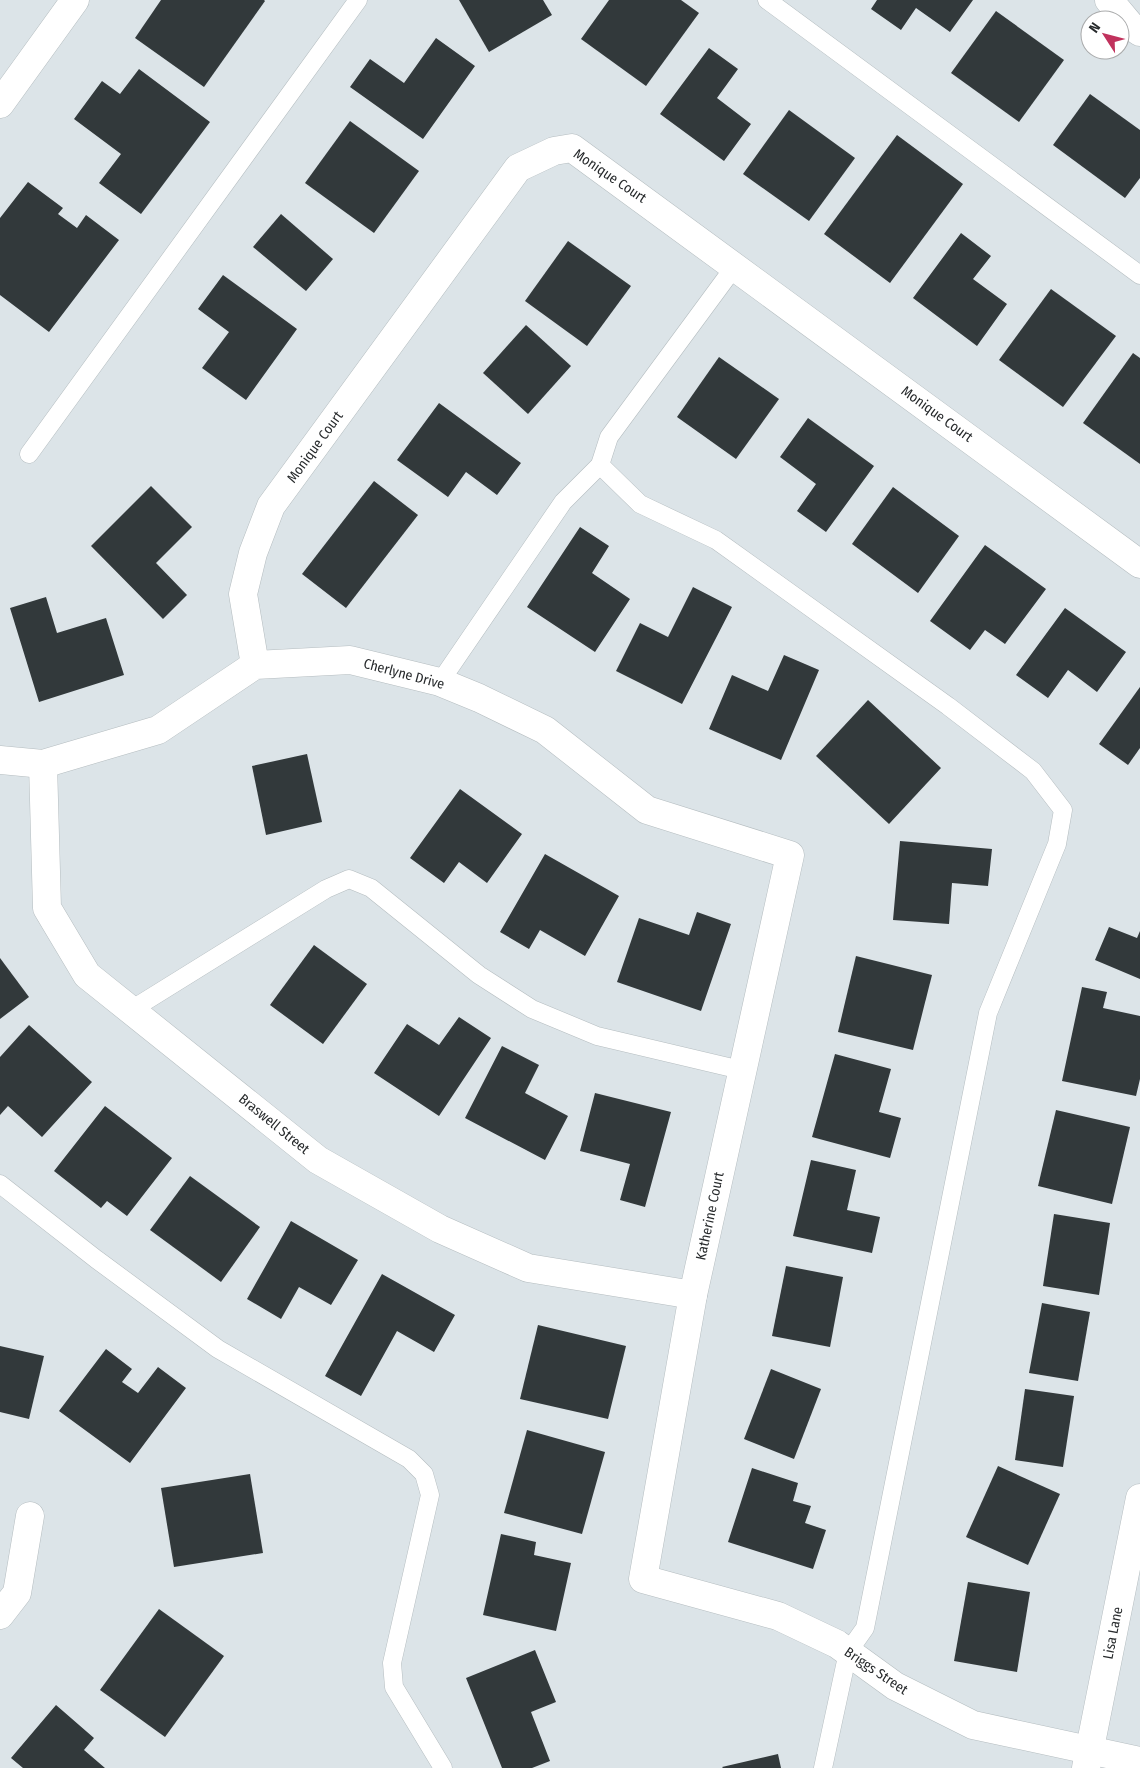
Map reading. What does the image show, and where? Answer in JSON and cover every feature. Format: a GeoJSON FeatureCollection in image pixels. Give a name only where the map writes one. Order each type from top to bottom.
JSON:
{"type":"FeatureCollection","features":[{"type":"Feature","properties":{"kind":"street"},"geometry":{"type":"LineString","coordinates":[[0,104],[75,0]]}},
{"type":"Feature","properties":{"kind":"street"},"geometry":{"type":"LineString","coordinates":[[1109,0],[1130,25],[1140,32]]}},
{"type":"Feature","properties":{"kind":"street","name":"Monique Court"},"geometry":{"type":"LineString","coordinates":[[254,665],[243,594],[253,553],[272,506],[518,168],[554,151],[572,148],[1140,564]]}},
{"type":"Feature","properties":{"kind":"street","name":"Cherlyne Drive"},"geometry":{"type":"LineString","coordinates":[[254,665],[350,660],[440,682],[479,698],[545,730],[647,810],[790,855]]}},
{"type":"Feature","properties":{"kind":"street"},"geometry":{"type":"LineString","coordinates":[[0,760],[43,764],[158,730],[254,665]]}},
{"type":"Feature","properties":{"kind":"street","name":"Braswell Street"},"geometry":{"type":"LineString","coordinates":[[43,764],[47,908],[87,975],[318,1160],[440,1229],[528,1268],[693,1295]]}},
{"type":"Feature","properties":{"kind":"street","name":"Katherine Court"},"geometry":{"type":"LineString","coordinates":[[643,1579],[693,1295],[741,1070],[790,855]]}},
{"type":"Feature","properties":{"kind":"street","name":"Lisa Lane"},"geometry":{"type":"LineString","coordinates":[[1088,1759],[1140,1498]]}},
{"type":"Feature","properties":{"kind":"street"},"geometry":{"type":"LineString","coordinates":[[0,1615],[17,1593],[30,1516]]}},
{"type":"Feature","properties":{"kind":"street","name":"Briggs Street"},"geometry":{"type":"LineString","coordinates":[[643,1579],[778,1616],[837,1644],[894,1686],[973,1725],[1088,1759],[1140,1761]]}},
{"type":"Feature","properties":{"kind":"lane"},"geometry":{"type":"LineString","coordinates":[[29,454],[358,0]]}},
{"type":"Feature","properties":{"kind":"lane"},"geometry":{"type":"LineString","coordinates":[[767,0],[1140,275]]}},
{"type":"Feature","properties":{"kind":"lane"},"geometry":{"type":"LineString","coordinates":[[440,682],[563,502],[600,465],[609,437],[735,266]]}},
{"type":"Feature","properties":{"kind":"lane"},"geometry":{"type":"LineString","coordinates":[[600,465],[640,504],[716,540],[948,706],[1033,771],[1063,810],[1057,844],[988,1013],[864,1628],[848,1652],[823,1768]]}},
{"type":"Feature","properties":{"kind":"lane"},"geometry":{"type":"LineString","coordinates":[[131,1010],[326,889],[349,879],[371,888],[479,975],[532,1009],[597,1036],[741,1070]]}},
{"type":"Feature","properties":{"kind":"lane"},"geometry":{"type":"LineString","coordinates":[[0,1184],[96,1259],[218,1349],[409,1459],[424,1474],[430,1495],[392,1663],[394,1687],[443,1768]]}},
{"type":"Feature","properties":{"kind":"building"},"geometry":{"type":"Polygon","coordinates":[[[161,0],[265,1],[204,87],[135,38],[161,0]]]}},
{"type":"Feature","properties":{"kind":"building"},"geometry":{"type":"Polygon","coordinates":[[[459,0],[543,0],[552,15],[489,52],[459,0]]]}},
{"type":"Feature","properties":{"kind":"building"},"geometry":{"type":"Polygon","coordinates":[[[609,0],[681,0],[699,13],[646,86],[581,39],[609,0]]]}},
{"type":"Feature","properties":{"kind":"building"},"geometry":{"type":"Polygon","coordinates":[[[877,0],[973,0],[950,32],[916,8],[901,30],[871,9],[877,0]]]}},
{"type":"Feature","properties":{"kind":"building"},"geometry":{"type":"Polygon","coordinates":[[[996,11],[1064,60],[1019,122],[951,73],[996,11]]]}},
{"type":"Feature","properties":{"kind":"building"},"geometry":{"type":"Polygon","coordinates":[[[436,38],[475,66],[423,139],[350,87],[370,59],[404,83],[436,38]]]}},
{"type":"Feature","properties":{"kind":"building"},"geometry":{"type":"Polygon","coordinates":[[[709,48],[738,69],[717,98],[751,124],[724,161],[660,114],[709,48]]]}},
{"type":"Feature","properties":{"kind":"building"},"geometry":{"type":"Polygon","coordinates":[[[139,69],[210,122],[141,214],[99,183],[121,154],[74,119],[102,81],[120,94],[139,69]]]}},
{"type":"Feature","properties":{"kind":"building"},"geometry":{"type":"Polygon","coordinates":[[[1090,94],[1140,130],[1140,178],[1125,198],[1053,145],[1090,94]]]}},
{"type":"Feature","properties":{"kind":"building"},"geometry":{"type":"Polygon","coordinates":[[[789,110],[855,158],[809,221],[743,174],[789,110]]]}},
{"type":"Feature","properties":{"kind":"building"},"geometry":{"type":"Polygon","coordinates":[[[350,121],[419,171],[374,233],[305,183],[350,121]]]}},
{"type":"Feature","properties":{"kind":"building"},"geometry":{"type":"Polygon","coordinates":[[[897,135],[963,184],[890,283],[824,234],[897,135]]]}},
{"type":"Feature","properties":{"kind":"building"},"geometry":{"type":"Polygon","coordinates":[[[28,182],[63,208],[58,214],[77,228],[86,215],[119,240],[49,332],[0,295],[0,218],[28,182]]]}},
{"type":"Feature","properties":{"kind":"building"},"geometry":{"type":"Polygon","coordinates":[[[281,214],[333,259],[306,291],[253,247],[281,214]]]}},
{"type":"Feature","properties":{"kind":"building"},"geometry":{"type":"Polygon","coordinates":[[[961,233],[991,256],[973,279],[1007,304],[977,346],[913,298],[961,233]]]}},
{"type":"Feature","properties":{"kind":"building"},"geometry":{"type":"Polygon","coordinates":[[[568,241],[631,286],[587,346],[525,301],[568,241]]]}},
{"type":"Feature","properties":{"kind":"building"},"geometry":{"type":"Polygon","coordinates":[[[223,275],[297,329],[246,400],[202,368],[229,332],[198,309],[223,275]]]}},
{"type":"Feature","properties":{"kind":"building"},"geometry":{"type":"Polygon","coordinates":[[[1051,289],[1116,336],[1063,407],[999,360],[1051,289]]]}},
{"type":"Feature","properties":{"kind":"building"},"geometry":{"type":"Polygon","coordinates":[[[526,325],[571,366],[528,414],[483,373],[526,325]]]}},
{"type":"Feature","properties":{"kind":"building"},"geometry":{"type":"Polygon","coordinates":[[[1133,353],[1140,358],[1140,464],[1083,423],[1133,353]]]}},
{"type":"Feature","properties":{"kind":"building"},"geometry":{"type":"Polygon","coordinates":[[[719,357],[779,399],[736,459],[677,417],[719,357]]]}},
{"type":"Feature","properties":{"kind":"building"},"geometry":{"type":"Polygon","coordinates":[[[439,403],[521,463],[497,495],[466,472],[448,497],[397,460],[439,403]]]}},
{"type":"Feature","properties":{"kind":"building"},"geometry":{"type":"Polygon","coordinates":[[[808,418],[874,466],[826,532],[797,511],[816,484],[780,457],[808,418]]]}},
{"type":"Feature","properties":{"kind":"building"},"geometry":{"type":"Polygon","coordinates":[[[374,481],[418,515],[346,608],[302,574],[374,481]]]}},
{"type":"Feature","properties":{"kind":"building"},"geometry":{"type":"Polygon","coordinates":[[[151,486],[192,527],[156,563],[187,595],[163,619],[91,546],[151,486]]]}},
{"type":"Feature","properties":{"kind":"building"},"geometry":{"type":"Polygon","coordinates":[[[893,487],[959,536],[918,593],[852,544],[893,487]]]}},
{"type":"Feature","properties":{"kind":"building"},"geometry":{"type":"Polygon","coordinates":[[[580,527],[609,546],[592,573],[630,599],[595,652],[527,607],[580,527]]]}},
{"type":"Feature","properties":{"kind":"building"},"geometry":{"type":"Polygon","coordinates":[[[985,545],[1046,589],[1005,644],[985,630],[970,650],[930,621],[985,545]]]}},
{"type":"Feature","properties":{"kind":"building"},"geometry":{"type":"Polygon","coordinates":[[[693,587],[732,607],[682,704],[616,671],[640,623],[668,637],[693,587]]]}},
{"type":"Feature","properties":{"kind":"building"},"geometry":{"type":"Polygon","coordinates":[[[46,597],[57,633],[106,618],[124,675],[39,702],[10,608],[46,597]]]}},
{"type":"Feature","properties":{"kind":"building"},"geometry":{"type":"Polygon","coordinates":[[[1065,608],[1126,652],[1097,692],[1068,670],[1048,698],[1016,675],[1065,608]]]}},
{"type":"Feature","properties":{"kind":"building"},"geometry":{"type":"Polygon","coordinates":[[[784,655],[819,670],[781,760],[709,729],[732,675],[768,691],[784,655]]]}},
{"type":"Feature","properties":{"kind":"building"},"geometry":{"type":"Polygon","coordinates":[[[1140,687],[1140,748],[1128,765],[1099,744],[1140,687]]]}},
{"type":"Feature","properties":{"kind":"building"},"geometry":{"type":"Polygon","coordinates":[[[868,700],[941,768],[889,824],[816,756],[868,700]]]}},
{"type":"Feature","properties":{"kind":"building"},"geometry":{"type":"Polygon","coordinates":[[[307,754],[322,822],[266,835],[252,766],[307,754]]]}},
{"type":"Feature","properties":{"kind":"building"},"geometry":{"type":"Polygon","coordinates":[[[460,789],[522,834],[487,883],[459,862],[444,883],[410,858],[460,789]]]}},
{"type":"Feature","properties":{"kind":"building"},"geometry":{"type":"Polygon","coordinates":[[[900,841],[992,849],[988,886],[952,883],[949,924],[893,920],[900,841]]]}},
{"type":"Feature","properties":{"kind":"building"},"geometry":{"type":"Polygon","coordinates":[[[545,854],[619,896],[585,956],[540,930],[529,949],[500,932],[545,854]]]}},
{"type":"Feature","properties":{"kind":"building"},"geometry":{"type":"Polygon","coordinates":[[[697,912],[731,924],[701,1011],[617,982],[639,918],[689,935],[697,912]]]}},
{"type":"Feature","properties":{"kind":"building"},"geometry":{"type":"Polygon","coordinates":[[[1109,927],[1137,938],[1140,931],[1140,979],[1095,960],[1109,927]]]}},
{"type":"Feature","properties":{"kind":"building"},"geometry":{"type":"Polygon","coordinates":[[[314,945],[367,984],[323,1044],[270,1005],[314,945]]]}},
{"type":"Feature","properties":{"kind":"building"},"geometry":{"type":"Polygon","coordinates":[[[856,956],[932,975],[913,1050],[838,1032],[856,956]]]}},
{"type":"Feature","properties":{"kind":"building"},"geometry":{"type":"Polygon","coordinates":[[[0,958],[29,997],[0,1019],[0,958]]]}},
{"type":"Feature","properties":{"kind":"building"},"geometry":{"type":"Polygon","coordinates":[[[1082,987],[1107,992],[1103,1008],[1140,1016],[1140,1079],[1136,1096],[1062,1081],[1082,987]]]}},
{"type":"Feature","properties":{"kind":"building"},"geometry":{"type":"Polygon","coordinates":[[[459,1017],[491,1038],[439,1116],[374,1073],[407,1024],[439,1045],[459,1017]]]}},
{"type":"Feature","properties":{"kind":"building"},"geometry":{"type":"Polygon","coordinates":[[[29,1025],[92,1082],[42,1137],[8,1106],[0,1115],[0,1057],[29,1025]]]}},
{"type":"Feature","properties":{"kind":"building"},"geometry":{"type":"Polygon","coordinates":[[[502,1046],[539,1065],[525,1093],[568,1116],[545,1160],[465,1118],[502,1046]]]}},
{"type":"Feature","properties":{"kind":"building"},"geometry":{"type":"Polygon","coordinates":[[[835,1054],[891,1069],[879,1112],[901,1118],[890,1158],[812,1137],[835,1054]]]}},
{"type":"Feature","properties":{"kind":"building"},"geometry":{"type":"Polygon","coordinates":[[[595,1093],[671,1112],[645,1207],[620,1200],[630,1164],[580,1151],[595,1093]]]}},
{"type":"Feature","properties":{"kind":"building"},"geometry":{"type":"Polygon","coordinates":[[[105,1106],[172,1158],[127,1216],[107,1201],[101,1208],[54,1171],[105,1106]]]}},
{"type":"Feature","properties":{"kind":"building"},"geometry":{"type":"Polygon","coordinates":[[[1056,1110],[1130,1127],[1112,1204],[1038,1186],[1056,1110]]]}},
{"type":"Feature","properties":{"kind":"building"},"geometry":{"type":"Polygon","coordinates":[[[811,1160],[856,1170],[847,1210],[880,1217],[872,1253],[793,1236],[811,1160]]]}},
{"type":"Feature","properties":{"kind":"building"},"geometry":{"type":"Polygon","coordinates":[[[190,1176],[260,1227],[221,1282],[150,1230],[190,1176]]]}},
{"type":"Feature","properties":{"kind":"building"},"geometry":{"type":"Polygon","coordinates":[[[1054,1214],[1110,1223],[1099,1295],[1043,1286],[1054,1214]]]}},
{"type":"Feature","properties":{"kind":"building"},"geometry":{"type":"Polygon","coordinates":[[[291,1221],[358,1260],[331,1305],[299,1287],[281,1319],[247,1299],[291,1221]]]}},
{"type":"Feature","properties":{"kind":"building"},"geometry":{"type":"Polygon","coordinates":[[[786,1266],[843,1277],[830,1347],[772,1336],[786,1266]]]}},
{"type":"Feature","properties":{"kind":"building"},"geometry":{"type":"Polygon","coordinates":[[[382,1274],[455,1315],[434,1352],[397,1331],[361,1396],[325,1376],[382,1274]]]}},
{"type":"Feature","properties":{"kind":"building"},"geometry":{"type":"Polygon","coordinates":[[[1042,1303],[1090,1312],[1078,1381],[1029,1373],[1042,1303]]]}},
{"type":"Feature","properties":{"kind":"building"},"geometry":{"type":"Polygon","coordinates":[[[538,1325],[626,1346],[608,1419],[520,1399],[538,1325]]]}},
{"type":"Feature","properties":{"kind":"building"},"geometry":{"type":"Polygon","coordinates":[[[0,1346],[44,1356],[29,1419],[0,1412],[0,1346]]]}},
{"type":"Feature","properties":{"kind":"building"},"geometry":{"type":"Polygon","coordinates":[[[106,1349],[132,1369],[122,1382],[138,1393],[158,1367],[186,1388],[130,1463],[59,1411],[106,1349]]]}},
{"type":"Feature","properties":{"kind":"building"},"geometry":{"type":"Polygon","coordinates":[[[771,1369],[821,1389],[794,1459],[744,1439],[771,1369]]]}},
{"type":"Feature","properties":{"kind":"building"},"geometry":{"type":"Polygon","coordinates":[[[1025,1389],[1074,1396],[1063,1467],[1015,1460],[1025,1389]]]}},
{"type":"Feature","properties":{"kind":"building"},"geometry":{"type":"Polygon","coordinates":[[[527,1430],[605,1452],[582,1534],[504,1513],[527,1430]]]}},
{"type":"Feature","properties":{"kind":"building"},"geometry":{"type":"Polygon","coordinates":[[[998,1466],[1060,1494],[1028,1565],[966,1537],[998,1466]]]}},
{"type":"Feature","properties":{"kind":"building"},"geometry":{"type":"Polygon","coordinates":[[[752,1468],[798,1483],[793,1501],[811,1506],[805,1523],[826,1530],[813,1569],[728,1542],[752,1468]]]}},
{"type":"Feature","properties":{"kind":"building"},"geometry":{"type":"Polygon","coordinates":[[[250,1474],[263,1553],[174,1567],[161,1488],[250,1474]]]}},
{"type":"Feature","properties":{"kind":"building"},"geometry":{"type":"Polygon","coordinates":[[[501,1534],[536,1542],[534,1555],[571,1563],[556,1631],[483,1615],[501,1534]]]}},
{"type":"Feature","properties":{"kind":"building"},"geometry":{"type":"Polygon","coordinates":[[[968,1582],[1030,1592],[1017,1672],[954,1661],[968,1582]]]}},
{"type":"Feature","properties":{"kind":"building"},"geometry":{"type":"Polygon","coordinates":[[[159,1609],[224,1656],[165,1737],[100,1690],[159,1609]]]}},
{"type":"Feature","properties":{"kind":"building"},"geometry":{"type":"Polygon","coordinates":[[[535,1650],[556,1702],[531,1712],[550,1761],[532,1768],[502,1768],[466,1678],[535,1650]]]}},
{"type":"Feature","properties":{"kind":"building"},"geometry":{"type":"Polygon","coordinates":[[[56,1705],[94,1738],[84,1750],[105,1768],[23,1768],[11,1758],[56,1705]]]}},
{"type":"Feature","properties":{"kind":"building"},"geometry":{"type":"Polygon","coordinates":[[[778,1754],[781,1768],[722,1767],[778,1754]]]}}]}
